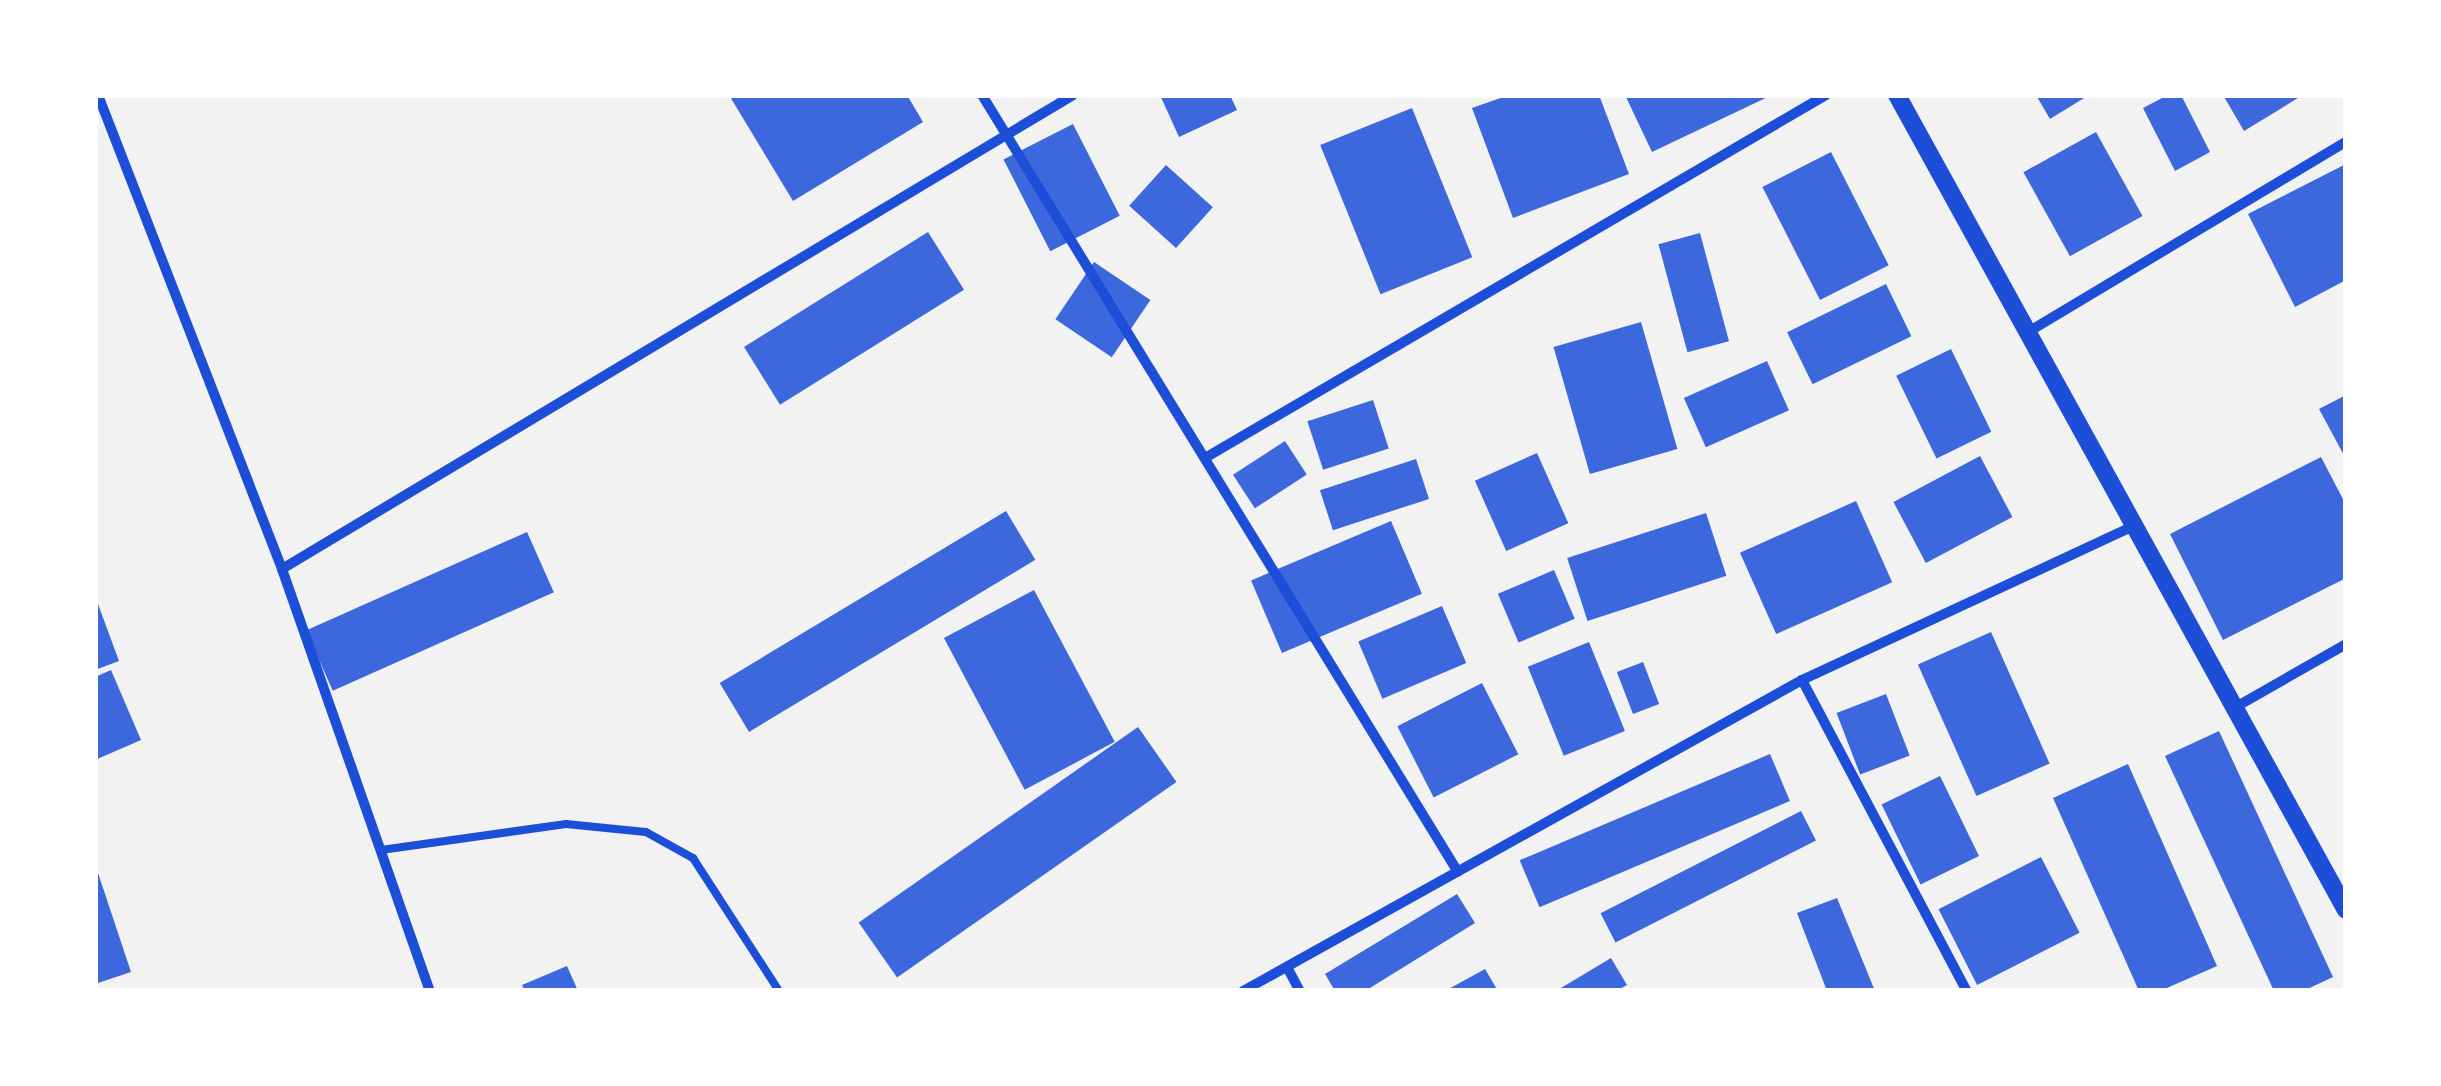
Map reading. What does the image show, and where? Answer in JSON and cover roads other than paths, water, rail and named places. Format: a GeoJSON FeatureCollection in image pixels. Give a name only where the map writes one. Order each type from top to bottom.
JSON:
{"type":"FeatureCollection","features":[{"type":"Feature","properties":{"kind":"street"},"geometry":{"type":"LineString","coordinates":[[98,95],[282,569],[430,991]]}},
{"type":"Feature","properties":{"kind":"street"},"geometry":{"type":"LineString","coordinates":[[982,95],[1458,872]]}},
{"type":"Feature","properties":{"kind":"street"},"geometry":{"type":"LineString","coordinates":[[282,569],[1004,132],[1073,95]]}},
{"type":"Feature","properties":{"kind":"street"},"geometry":{"type":"LineString","coordinates":[[1204,458],[1826,95]]}},
{"type":"Feature","properties":{"kind":"street"},"geometry":{"type":"LineString","coordinates":[[1897,95],[2028,332],[2130,528],[2346,910]]}},
{"type":"Feature","properties":{"kind":"street"},"geometry":{"type":"LineString","coordinates":[[2028,332],[2346,142]]}},
{"type":"Feature","properties":{"kind":"street"},"geometry":{"type":"LineString","coordinates":[[1244,991],[1802,680],[2130,528]]}},
{"type":"Feature","properties":{"kind":"street"},"geometry":{"type":"LineString","coordinates":[[2234,708],[2346,644]]}},
{"type":"Feature","properties":{"kind":"street"},"geometry":{"type":"LineString","coordinates":[[1802,680],[1967,991]]}},
{"type":"Feature","properties":{"kind":"street"},"geometry":{"type":"LineString","coordinates":[[1287,966],[1300,991]]}},
{"type":"Feature","properties":{"kind":"lane"},"geometry":{"type":"LineString","coordinates":[[381,850],[566,824],[646,832],[693,858],[779,991]]}}]}
